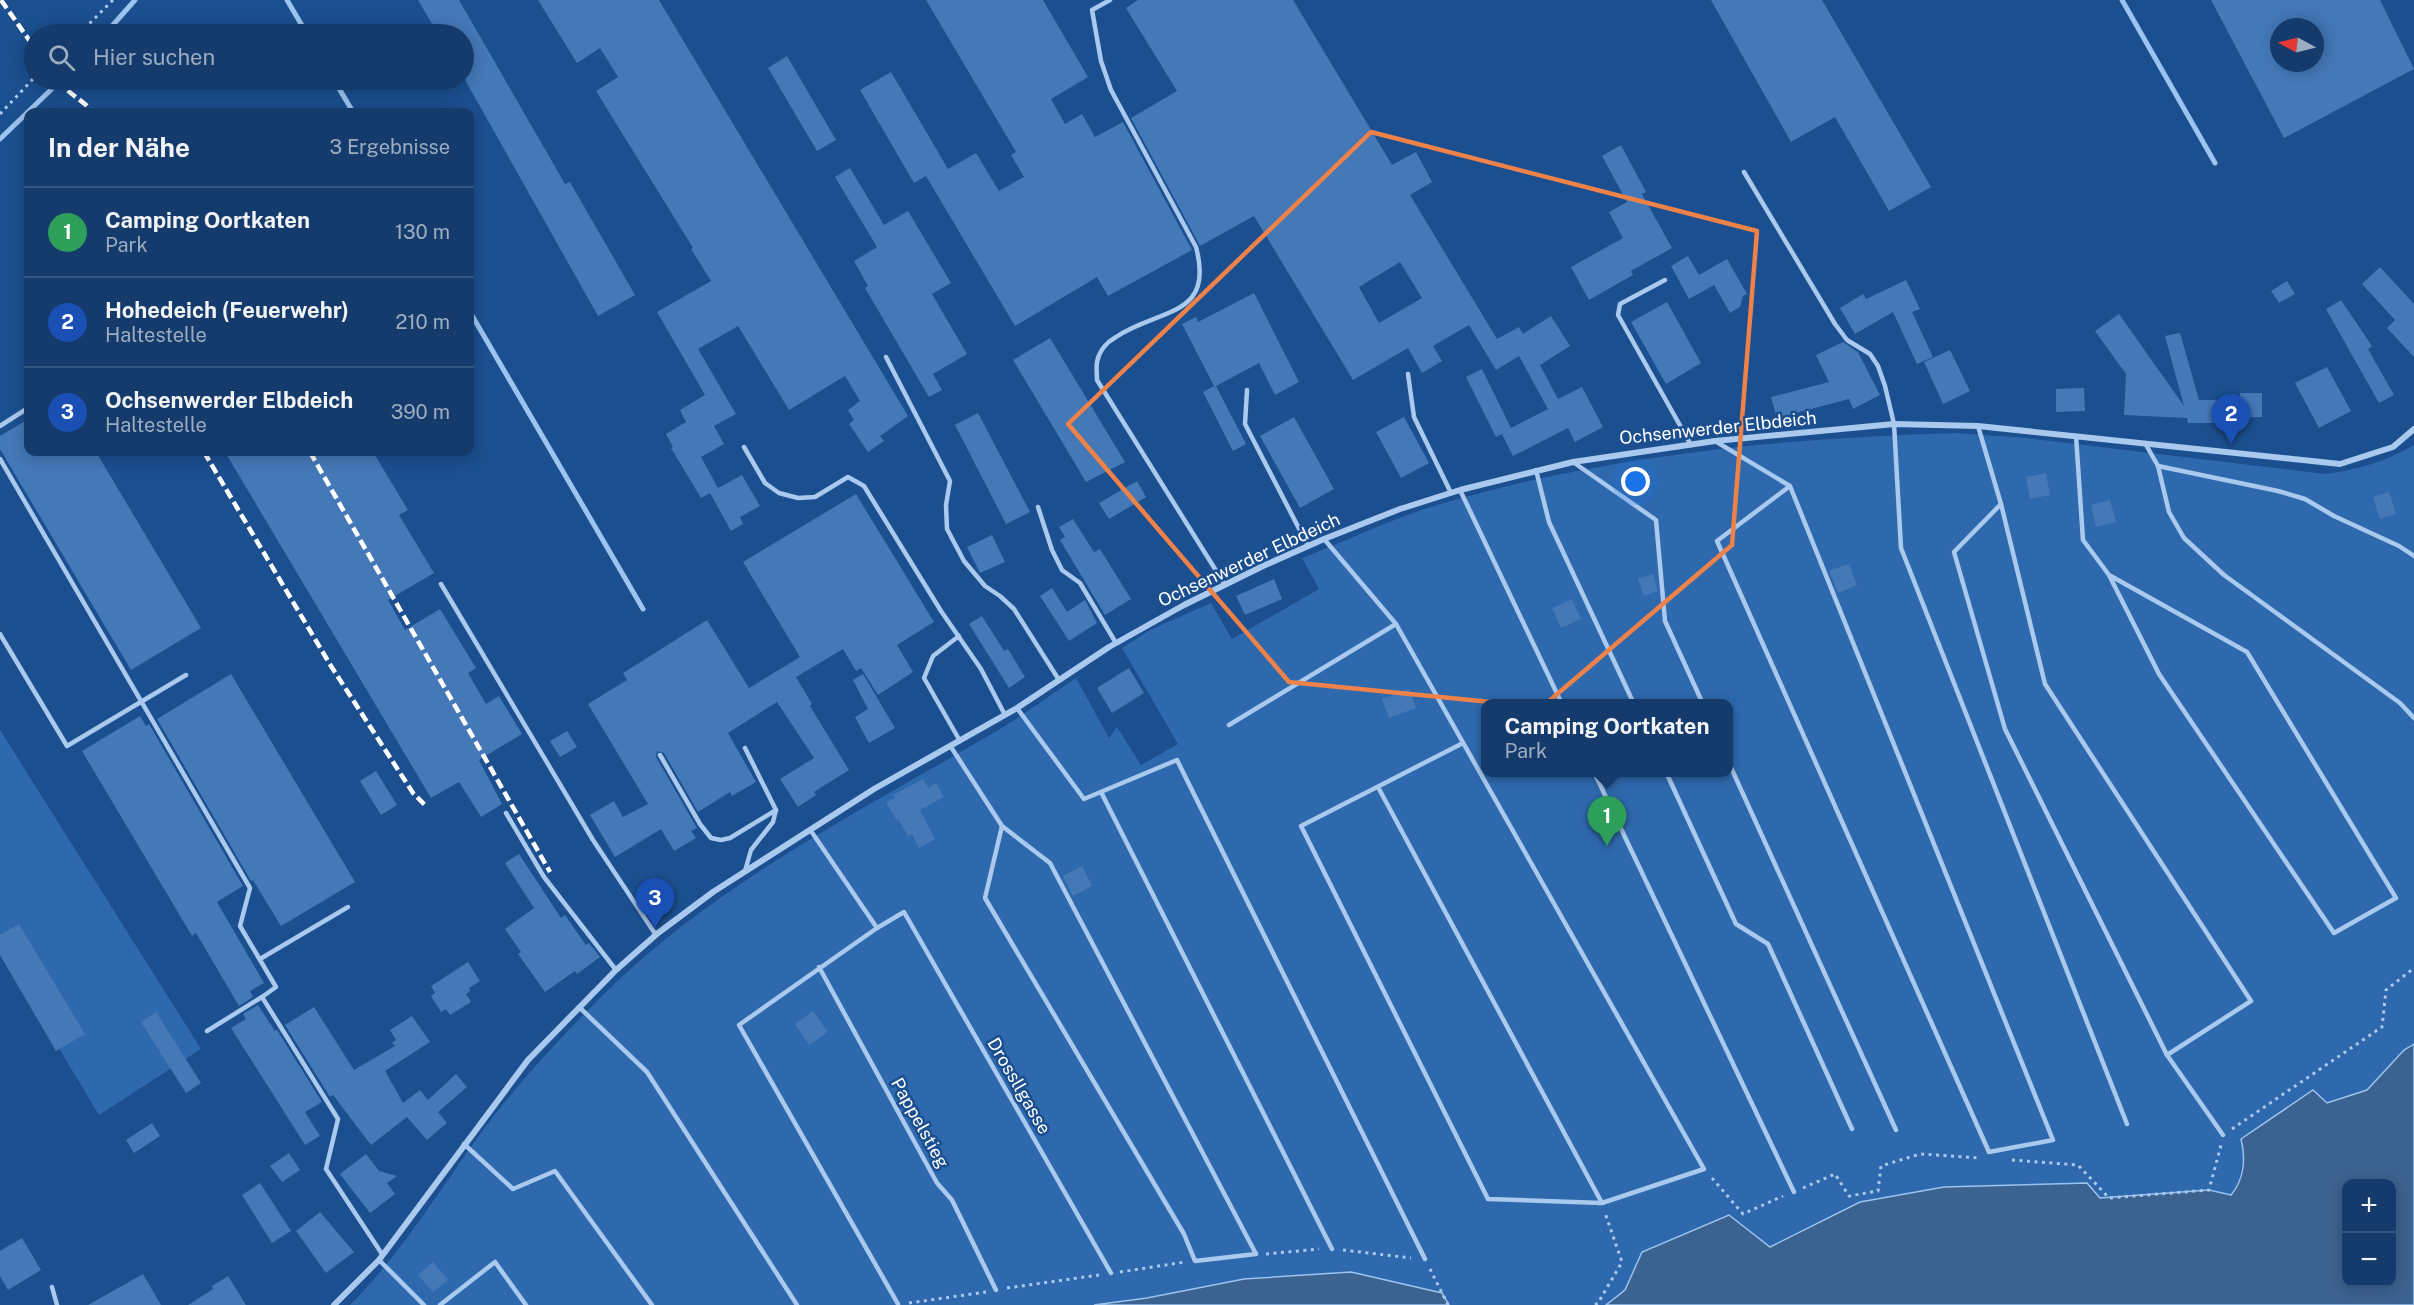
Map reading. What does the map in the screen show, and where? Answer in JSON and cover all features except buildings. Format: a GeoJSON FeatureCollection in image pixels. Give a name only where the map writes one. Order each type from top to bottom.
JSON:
{"type":"FeatureCollection","features":[{"type":"Feature","properties":{"kind":"street","name":"Ochsenwerder Elbdeich"},"geometry":{"type":"LineString","coordinates":[[334,1305],[381,1257],[528,1060],[616,970],[656,935],[745,871],[874,789],[1017,708],[1116,643],[1225,585],[1324,539],[1400,509],[1536,470],[1573,462],[1715,441],[1894,424],[1978,426],[2340,464],[2393,447],[2414,429]]}},
{"type":"Feature","properties":{"kind":"lane"},"geometry":{"type":"LineString","coordinates":[[1110,0],[1092,10],[1101,61],[1111,90],[1196,247],[1201,267],[1198,288],[1186,306],[1128,329],[1106,343],[1097,360],[1097,380],[1225,585]]}},
{"type":"Feature","properties":{"kind":"lane"},"geometry":{"type":"LineString","coordinates":[[1744,172],[1835,324],[1847,340],[1870,354],[1878,366],[1894,424],[1901,548],[2127,1125]]}},
{"type":"Feature","properties":{"kind":"lane"},"geometry":{"type":"LineString","coordinates":[[1665,280],[1620,304],[1618,315],[1691,445]]}},
{"type":"Feature","properties":{"kind":"lane"},"geometry":{"type":"LineString","coordinates":[[886,357],[950,481],[946,505],[947,529],[964,561],[985,586],[1014,609],[1059,680]]}},
{"type":"Feature","properties":{"kind":"lane"},"geometry":{"type":"LineString","coordinates":[[1408,374],[1414,417],[1451,493]]}},
{"type":"Feature","properties":{"kind":"lane"},"geometry":{"type":"LineString","coordinates":[[1247,390],[1245,424],[1308,546]]}},
{"type":"Feature","properties":{"kind":"lane"},"geometry":{"type":"LineString","coordinates":[[0,426],[24,411]]}},
{"type":"Feature","properties":{"kind":"lane"},"geometry":{"type":"LineString","coordinates":[[1978,426],[2001,504],[2045,684],[2251,1001],[2167,1055]]}},
{"type":"Feature","properties":{"kind":"lane"},"geometry":{"type":"LineString","coordinates":[[2076,436],[2083,540],[2109,575],[2159,674],[2334,933],[2396,898],[2247,652],[2109,575]]}},
{"type":"Feature","properties":{"kind":"lane"},"geometry":{"type":"LineString","coordinates":[[1715,441],[1790,486],[2053,1140],[1989,1152],[1718,541],[1790,486]]}},
{"type":"Feature","properties":{"kind":"lane"},"geometry":{"type":"LineString","coordinates":[[2144,443],[2158,466],[2169,512],[2184,538],[2224,575],[2400,702],[2414,718]]}},
{"type":"Feature","properties":{"kind":"lane"},"geometry":{"type":"LineString","coordinates":[[744,447],[765,483],[779,493],[798,498],[815,497],[848,477],[864,486],[941,611],[981,669],[1005,715]]}},
{"type":"Feature","properties":{"kind":"lane"},"geometry":{"type":"LineString","coordinates":[[0,459],[250,888],[240,926],[276,987],[207,1031]]}},
{"type":"Feature","properties":{"kind":"lane"},"geometry":{"type":"LineString","coordinates":[[1573,462],[1656,520],[1665,621],[1700,699]]}},
{"type":"Feature","properties":{"kind":"lane"},"geometry":{"type":"LineString","coordinates":[[2158,466],[2278,491],[2305,499],[2334,516],[2399,546],[2414,556]]}},
{"type":"Feature","properties":{"kind":"lane"},"geometry":{"type":"LineString","coordinates":[[1536,470],[1549,522],[1632,699]]}},
{"type":"Feature","properties":{"kind":"lane"},"geometry":{"type":"LineString","coordinates":[[1460,490],[1560,699]]}},
{"type":"Feature","properties":{"kind":"lane"},"geometry":{"type":"LineString","coordinates":[[2001,504],[1954,552],[2005,729],[2167,1055],[2223,1135]]}},
{"type":"Feature","properties":{"kind":"lane"},"geometry":{"type":"LineString","coordinates":[[1038,507],[1052,550],[1062,570],[1080,583],[1116,643]]}},
{"type":"Feature","properties":{"kind":"lane"},"geometry":{"type":"LineString","coordinates":[[1324,539],[1396,624],[1481,775]]}},
{"type":"Feature","properties":{"kind":"lane"},"geometry":{"type":"LineString","coordinates":[[441,584],[592,840],[656,935]]}},
{"type":"Feature","properties":{"kind":"lane"},"geometry":{"type":"LineString","coordinates":[[1229,725],[1396,624]]}},
{"type":"Feature","properties":{"kind":"lane"},"geometry":{"type":"LineString","coordinates":[[0,634],[67,746],[186,675]]}},
{"type":"Feature","properties":{"kind":"lane"},"geometry":{"type":"LineString","coordinates":[[959,636],[933,656],[924,678],[960,741]]}},
{"type":"Feature","properties":{"kind":"lane"},"geometry":{"type":"LineString","coordinates":[[1017,708],[1084,799],[1177,760],[1425,1259]]}},
{"type":"Feature","properties":{"kind":"lane"},"geometry":{"type":"LineString","coordinates":[[1463,743],[1301,826],[1488,1199],[1602,1203],[1704,1169],[1482,777]]}},
{"type":"Feature","properties":{"kind":"lane"},"geometry":{"type":"LineString","coordinates":[[951,747],[1002,825],[1050,863],[1256,1254],[1195,1261],[1184,1234],[986,898],[1002,825]]}},
{"type":"Feature","properties":{"kind":"lane"},"geometry":{"type":"LineString","coordinates":[[745,748],[776,810],[773,822],[751,850],[745,871]]}},
{"type":"Feature","properties":{"kind":"lane"},"geometry":{"type":"LineString","coordinates":[[660,755],[700,824],[711,838],[721,840],[730,838],[776,810]]}},
{"type":"Feature","properties":{"kind":"lane"},"geometry":{"type":"LineString","coordinates":[[1733,772],[1896,1130]]}},
{"type":"Feature","properties":{"kind":"lane"},"geometry":{"type":"LineString","coordinates":[[1596,777],[1794,1192]]}},
{"type":"Feature","properties":{"kind":"lane"},"geometry":{"type":"LineString","coordinates":[[1668,777],[1736,924],[1768,944],[1852,1129]]}},
{"type":"Feature","properties":{"kind":"lane"},"geometry":{"type":"LineString","coordinates":[[1378,787],[1602,1203]]}},
{"type":"Feature","properties":{"kind":"lane"},"geometry":{"type":"LineString","coordinates":[[1101,792],[1332,1249]]}},
{"type":"Feature","properties":{"kind":"lane"},"geometry":{"type":"LineString","coordinates":[[506,813],[544,877],[616,970]]}},
{"type":"Feature","properties":{"kind":"lane"},"geometry":{"type":"LineString","coordinates":[[811,831],[877,928],[739,1025],[898,1305]]}},
{"type":"Feature","properties":{"kind":"lane"},"geometry":{"type":"LineString","coordinates":[[260,959],[348,907]]}},
{"type":"Feature","properties":{"kind":"lane","name":"Drossllgasse"},"geometry":{"type":"LineString","coordinates":[[877,928],[904,912],[1111,1273]]}},
{"type":"Feature","properties":{"kind":"lane","name":"Pappelstieg"},"geometry":{"type":"LineString","coordinates":[[819,968],[937,1183],[952,1200],[996,1290]]}},
{"type":"Feature","properties":{"kind":"lane"},"geometry":{"type":"LineString","coordinates":[[262,997],[338,1119],[326,1169],[381,1257],[424,1305]]}},
{"type":"Feature","properties":{"kind":"lane"},"geometry":{"type":"LineString","coordinates":[[579,1007],[647,1072],[797,1305]]}},
{"type":"Feature","properties":{"kind":"lane"},"geometry":{"type":"LineString","coordinates":[[464,1144],[513,1189],[555,1171],[652,1305]]}},
{"type":"Feature","properties":{"kind":"lane"},"geometry":{"type":"LineString","coordinates":[[440,1305],[495,1262],[526,1305]]}},
{"type":"Feature","properties":{"kind":"lane"},"geometry":{"type":"LineString","coordinates":[[52,1287],[57,1305]]}},
{"type":"Feature","properties":{"kind":"path"},"geometry":{"type":"LineString","coordinates":[[89,24],[113,0]]}},
{"type":"Feature","properties":{"kind":"path"},"geometry":{"type":"LineString","coordinates":[[0,114],[24,89]]}},
{"type":"Feature","properties":{"kind":"path"},"geometry":{"type":"LineString","coordinates":[[2010,1160],[2078,1165],[2109,1198],[2209,1190],[2223,1135],[2382,1027],[2386,990],[2414,968]]}},
{"type":"Feature","properties":{"kind":"path"},"geometry":{"type":"LineString","coordinates":[[1704,1169],[1743,1214],[1835,1173],[1849,1196],[1878,1191],[1881,1166],[1920,1154],[1988,1159]]}},
{"type":"Feature","properties":{"kind":"path"},"geometry":{"type":"LineString","coordinates":[[1595,1305],[1622,1263],[1602,1203]]}},
{"type":"Feature","properties":{"kind":"path"},"geometry":{"type":"LineString","coordinates":[[1256,1254],[1332,1249],[1425,1259],[1448,1305]]}},
{"type":"Feature","properties":{"kind":"path"},"geometry":{"type":"LineString","coordinates":[[898,1305],[1195,1261]]}},
{"type":"Feature","properties":{"kind":"highlighted area"},"geometry":{"type":"Polygon","coordinates":[[[1371,132],[1757,231],[1732,545],[1542,707],[1289,682],[1068,424],[1371,132]]]}},
{"type":"Feature","properties":{"kind":"shaded area"},"geometry":{"type":"Polygon","coordinates":[[[1956,433],[2026,438],[2326,474],[2372,464],[2414,445],[2414,1044],[2404,1050],[2367,1091],[2327,1103],[2244,1151],[2238,1187],[2231,1195],[2209,1190],[2100,1198],[1860,1202],[1770,1247],[1642,1252],[1625,1290],[1606,1305],[1449,1305],[1442,1293],[1351,1272],[1244,1279],[1147,1298],[1094,1305],[350,1305],[404,1242],[497,1112],[556,1044],[603,995],[647,955],[741,884],[841,821],[995,732],[1076,678],[1109,738],[1117,727],[1141,765],[1178,744],[1122,648],[1150,630],[1211,603],[1232,639],[1319,589],[1302,558],[1386,523],[1437,505],[1564,473],[1694,452],[1825,439],[1956,433]]]}},
{"type":"Feature","properties":{"kind":"shaded area"},"geometry":{"type":"Polygon","coordinates":[[[0,730],[201,1049],[99,1115],[0,950],[0,730]]]}},
{"type":"Feature","properties":{"kind":"shaded area"},"geometry":{"type":"Polygon","coordinates":[[[2414,1044],[2414,1305],[1606,1305],[1625,1290],[1642,1252],[1729,1215],[1770,1247],[1860,1202],[1944,1187],[2087,1183],[2100,1198],[2209,1190],[2231,1195],[2239,1183],[2243,1168],[2241,1139],[2313,1090],[2327,1103],[2367,1090],[2404,1050],[2414,1044]]]}},
{"type":"Feature","properties":{"kind":"shaded area"},"geometry":{"type":"Polygon","coordinates":[[[1351,1272],[1442,1293],[1449,1305],[1094,1305],[1147,1298],[1244,1279],[1351,1272]]]}},
{"type":"Feature","properties":{"kind":"waterway"},"geometry":{"type":"LineString","coordinates":[[114,24],[135,0]]}},
{"type":"Feature","properties":{"kind":"waterway"},"geometry":{"type":"LineString","coordinates":[[287,0],[301,24]]}},
{"type":"Feature","properties":{"kind":"waterway"},"geometry":{"type":"LineString","coordinates":[[2122,0],[2215,163]]}},
{"type":"Feature","properties":{"kind":"waterway"},"geometry":{"type":"LineString","coordinates":[[32,108],[51,90]]}},
{"type":"Feature","properties":{"kind":"waterway"},"geometry":{"type":"LineString","coordinates":[[340,90],[351,108]]}},
{"type":"Feature","properties":{"kind":"waterway"},"geometry":{"type":"LineString","coordinates":[[0,139],[24,116]]}},
{"type":"Feature","properties":{"kind":"waterway"},"geometry":{"type":"LineString","coordinates":[[474,319],[643,609]]}},
{"type":"Feature","properties":{"kind":"railway"},"geometry":{"type":"LineString","coordinates":[[1,0],[24,33]]}},
{"type":"Feature","properties":{"kind":"railway"},"geometry":{"type":"LineString","coordinates":[[67,90],[89,108]]}},
{"type":"Feature","properties":{"kind":"railway"},"geometry":{"type":"LineString","coordinates":[[206,456],[331,666],[413,793],[427,807]]}},
{"type":"Feature","properties":{"kind":"railway"},"geometry":{"type":"LineString","coordinates":[[312,456],[550,872]]}},
{"type":"Feature","properties":{"kind":"place","name":"Hohedeich (Feuerwehr)"},"geometry":{"type":"Point","coordinates":[2231,444]}},
{"type":"Feature","properties":{"kind":"place","name":"Camping Oortkaten"},"geometry":{"type":"Point","coordinates":[1607,846]}},
{"type":"Feature","properties":{"kind":"place","name":"Ochsenwerder Elbdeich"},"geometry":{"type":"Point","coordinates":[655,928]}}]}
